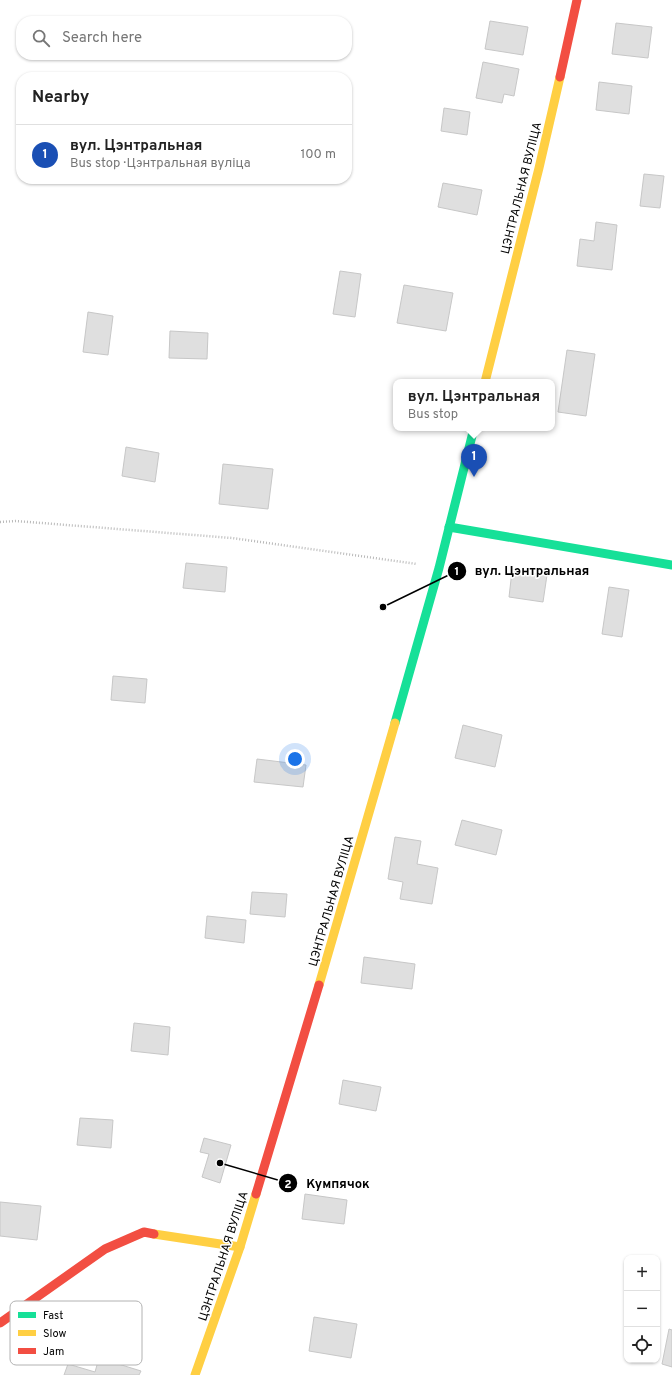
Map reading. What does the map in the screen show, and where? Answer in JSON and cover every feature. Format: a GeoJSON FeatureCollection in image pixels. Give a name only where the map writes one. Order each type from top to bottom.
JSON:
{"type":"FeatureCollection","features":[{"type":"Feature","properties":{"kind":"street","name":"ЦЭНТРАЛЬНАЯ ВУЛІЦА"},"geometry":{"type":"LineString","coordinates":[[486,379],[539,168],[577,0]]}},
{"type":"Feature","properties":{"kind":"street","name":"ЦЭНТРАЛЬНАЯ ВУЛІЦА"},"geometry":{"type":"LineString","coordinates":[[195,1375],[240,1248],[335,931],[439,568],[473,431]]}},
{"type":"Feature","properties":{"kind":"street"},"geometry":{"type":"LineString","coordinates":[[449,527],[672,565]]}},
{"type":"Feature","properties":{"kind":"street"},"geometry":{"type":"LineString","coordinates":[[32,1301],[105,1249],[144,1232],[240,1248]]}},
{"type":"Feature","properties":{"kind":"street"},"geometry":{"type":"LineString","coordinates":[[0,1324],[10,1317]]}},
{"type":"Feature","properties":{"kind":"path"},"geometry":{"type":"LineString","coordinates":[[0,522],[16,521],[232,538],[439,568]]}},
{"type":"Feature","properties":{"kind":"building"},"geometry":{"type":"Polygon","coordinates":[[[490,21],[528,27],[523,55],[485,49],[490,21]]]}},
{"type":"Feature","properties":{"kind":"building"},"geometry":{"type":"Polygon","coordinates":[[[616,23],[652,27],[648,58],[612,54],[616,23]]]}},
{"type":"Feature","properties":{"kind":"building"},"geometry":{"type":"Polygon","coordinates":[[[483,62],[519,69],[514,96],[504,94],[502,103],[476,98],[483,62]]]}},
{"type":"Feature","properties":{"kind":"building"},"geometry":{"type":"Polygon","coordinates":[[[599,82],[632,86],[629,114],[596,110],[599,82]]]}},
{"type":"Feature","properties":{"kind":"building"},"geometry":{"type":"Polygon","coordinates":[[[444,108],[470,112],[467,135],[441,131],[444,108]]]}},
{"type":"Feature","properties":{"kind":"building"},"geometry":{"type":"Polygon","coordinates":[[[644,174],[664,176],[660,208],[640,206],[644,174]]]}},
{"type":"Feature","properties":{"kind":"building"},"geometry":{"type":"Polygon","coordinates":[[[443,183],[482,190],[477,215],[438,207],[443,183]]]}},
{"type":"Feature","properties":{"kind":"building"},"geometry":{"type":"Polygon","coordinates":[[[596,222],[617,225],[612,270],[577,266],[580,239],[594,241],[596,222]]]}},
{"type":"Feature","properties":{"kind":"building"},"geometry":{"type":"Polygon","coordinates":[[[340,271],[361,274],[355,317],[333,314],[340,271]]]}},
{"type":"Feature","properties":{"kind":"building"},"geometry":{"type":"Polygon","coordinates":[[[404,285],[453,293],[446,331],[397,323],[404,285]]]}},
{"type":"Feature","properties":{"kind":"building"},"geometry":{"type":"Polygon","coordinates":[[[88,312],[113,316],[108,355],[83,352],[88,312]]]}},
{"type":"Feature","properties":{"kind":"building"},"geometry":{"type":"Polygon","coordinates":[[[170,331],[208,333],[207,359],[169,358],[170,331]]]}},
{"type":"Feature","properties":{"kind":"building"},"geometry":{"type":"Polygon","coordinates":[[[567,350],[595,354],[586,416],[558,412],[567,350]]]}},
{"type":"Feature","properties":{"kind":"building"},"geometry":{"type":"Polygon","coordinates":[[[126,447],[159,453],[155,482],[122,476],[126,447]]]}},
{"type":"Feature","properties":{"kind":"building"},"geometry":{"type":"Polygon","coordinates":[[[223,464],[273,469],[268,509],[219,504],[223,464]]]}},
{"type":"Feature","properties":{"kind":"building"},"geometry":{"type":"Polygon","coordinates":[[[186,563],[227,567],[225,592],[183,588],[186,563]]]}},
{"type":"Feature","properties":{"kind":"building"},"geometry":{"type":"Polygon","coordinates":[[[512,571],[547,575],[543,602],[509,597],[512,571]]]}},
{"type":"Feature","properties":{"kind":"building"},"geometry":{"type":"Polygon","coordinates":[[[609,587],[629,590],[622,637],[602,634],[609,587]]]}},
{"type":"Feature","properties":{"kind":"building"},"geometry":{"type":"Polygon","coordinates":[[[113,676],[147,679],[145,703],[111,700],[113,676]]]}},
{"type":"Feature","properties":{"kind":"building"},"geometry":{"type":"Polygon","coordinates":[[[463,725],[502,735],[495,767],[455,758],[463,725]]]}},
{"type":"Feature","properties":{"kind":"building"},"geometry":{"type":"Polygon","coordinates":[[[257,759],[306,765],[303,787],[254,782],[257,759]]]}},
{"type":"Feature","properties":{"kind":"building"},"geometry":{"type":"Polygon","coordinates":[[[462,820],[502,830],[496,855],[455,845],[462,820]]]}},
{"type":"Feature","properties":{"kind":"building"},"geometry":{"type":"Polygon","coordinates":[[[395,837],[421,841],[417,864],[438,868],[432,904],[400,899],[403,882],[388,879],[395,837]]]}},
{"type":"Feature","properties":{"kind":"building"},"geometry":{"type":"Polygon","coordinates":[[[252,892],[287,894],[285,917],[250,914],[252,892]]]}},
{"type":"Feature","properties":{"kind":"building"},"geometry":{"type":"Polygon","coordinates":[[[207,916],[246,920],[244,943],[205,938],[207,916]]]}},
{"type":"Feature","properties":{"kind":"building"},"geometry":{"type":"Polygon","coordinates":[[[364,957],[415,964],[412,989],[361,983],[364,957]]]}},
{"type":"Feature","properties":{"kind":"building"},"geometry":{"type":"Polygon","coordinates":[[[134,1023],[170,1027],[168,1055],[131,1051],[134,1023]]]}},
{"type":"Feature","properties":{"kind":"building"},"geometry":{"type":"Polygon","coordinates":[[[343,1080],[381,1087],[376,1111],[339,1104],[343,1080]]]}},
{"type":"Feature","properties":{"kind":"building"},"geometry":{"type":"Polygon","coordinates":[[[80,1118],[113,1120],[111,1148],[77,1145],[80,1118]]]}},
{"type":"Feature","properties":{"kind":"building"},"geometry":{"type":"Polygon","coordinates":[[[204,1138],[231,1145],[220,1183],[202,1177],[209,1154],[200,1152],[204,1138]]]}},
{"type":"Feature","properties":{"kind":"building"},"geometry":{"type":"Polygon","coordinates":[[[305,1194],[347,1200],[344,1224],[302,1219],[305,1194]]]}},
{"type":"Feature","properties":{"kind":"building"},"geometry":{"type":"Polygon","coordinates":[[[0,1202],[41,1206],[37,1240],[0,1236],[0,1202]]]}},
{"type":"Feature","properties":{"kind":"building"},"geometry":{"type":"Polygon","coordinates":[[[314,1317],[357,1324],[351,1358],[309,1351],[314,1317]]]}},
{"type":"Feature","properties":{"kind":"building"},"geometry":{"type":"Polygon","coordinates":[[[669,1329],[672,1330],[672,1367],[662,1364],[669,1329]]]}},
{"type":"Feature","properties":{"kind":"building"},"geometry":{"type":"Polygon","coordinates":[[[68,1365],[95,1372],[97,1365],[122,1365],[141,1371],[139,1375],[64,1375],[68,1365]]]}},
{"type":"Feature","properties":{"kind":"traffic: fast"},"geometry":{"type":"LineString","coordinates":[[395,723],[439,568],[473,431]]}},
{"type":"Feature","properties":{"kind":"traffic: fast"},"geometry":{"type":"LineString","coordinates":[[449,527],[672,565]]}},
{"type":"Feature","properties":{"kind":"traffic: slow"},"geometry":{"type":"LineString","coordinates":[[486,379],[539,168],[560,77]]}},
{"type":"Feature","properties":{"kind":"traffic: slow"},"geometry":{"type":"LineString","coordinates":[[319,985],[395,723]]}},
{"type":"Feature","properties":{"kind":"traffic: slow"},"geometry":{"type":"LineString","coordinates":[[195,1375],[240,1247],[256,1194]]}},
{"type":"Feature","properties":{"kind":"traffic: slow"},"geometry":{"type":"LineString","coordinates":[[154,1234],[240,1247]]}},
{"type":"Feature","properties":{"kind":"traffic: jam"},"geometry":{"type":"LineString","coordinates":[[560,77],[577,0]]}},
{"type":"Feature","properties":{"kind":"traffic: jam"},"geometry":{"type":"LineString","coordinates":[[256,1194],[319,985]]}},
{"type":"Feature","properties":{"kind":"traffic: jam"},"geometry":{"type":"LineString","coordinates":[[31,1301],[105,1249],[144,1232],[154,1234]]}},
{"type":"Feature","properties":{"kind":"traffic: jam"},"geometry":{"type":"LineString","coordinates":[[0,1323],[10,1316]]}},
{"type":"Feature","properties":{"kind":"place","name":"вул. Цэнтральная"},"geometry":{"type":"Point","coordinates":[474,477]}},
{"type":"Feature","properties":{"kind":"place","name":"вул. Цэнтральная"},"geometry":{"type":"Point","coordinates":[383,607]}},
{"type":"Feature","properties":{"kind":"place","name":"Кумпячок"},"geometry":{"type":"Point","coordinates":[220,1163]}}]}
